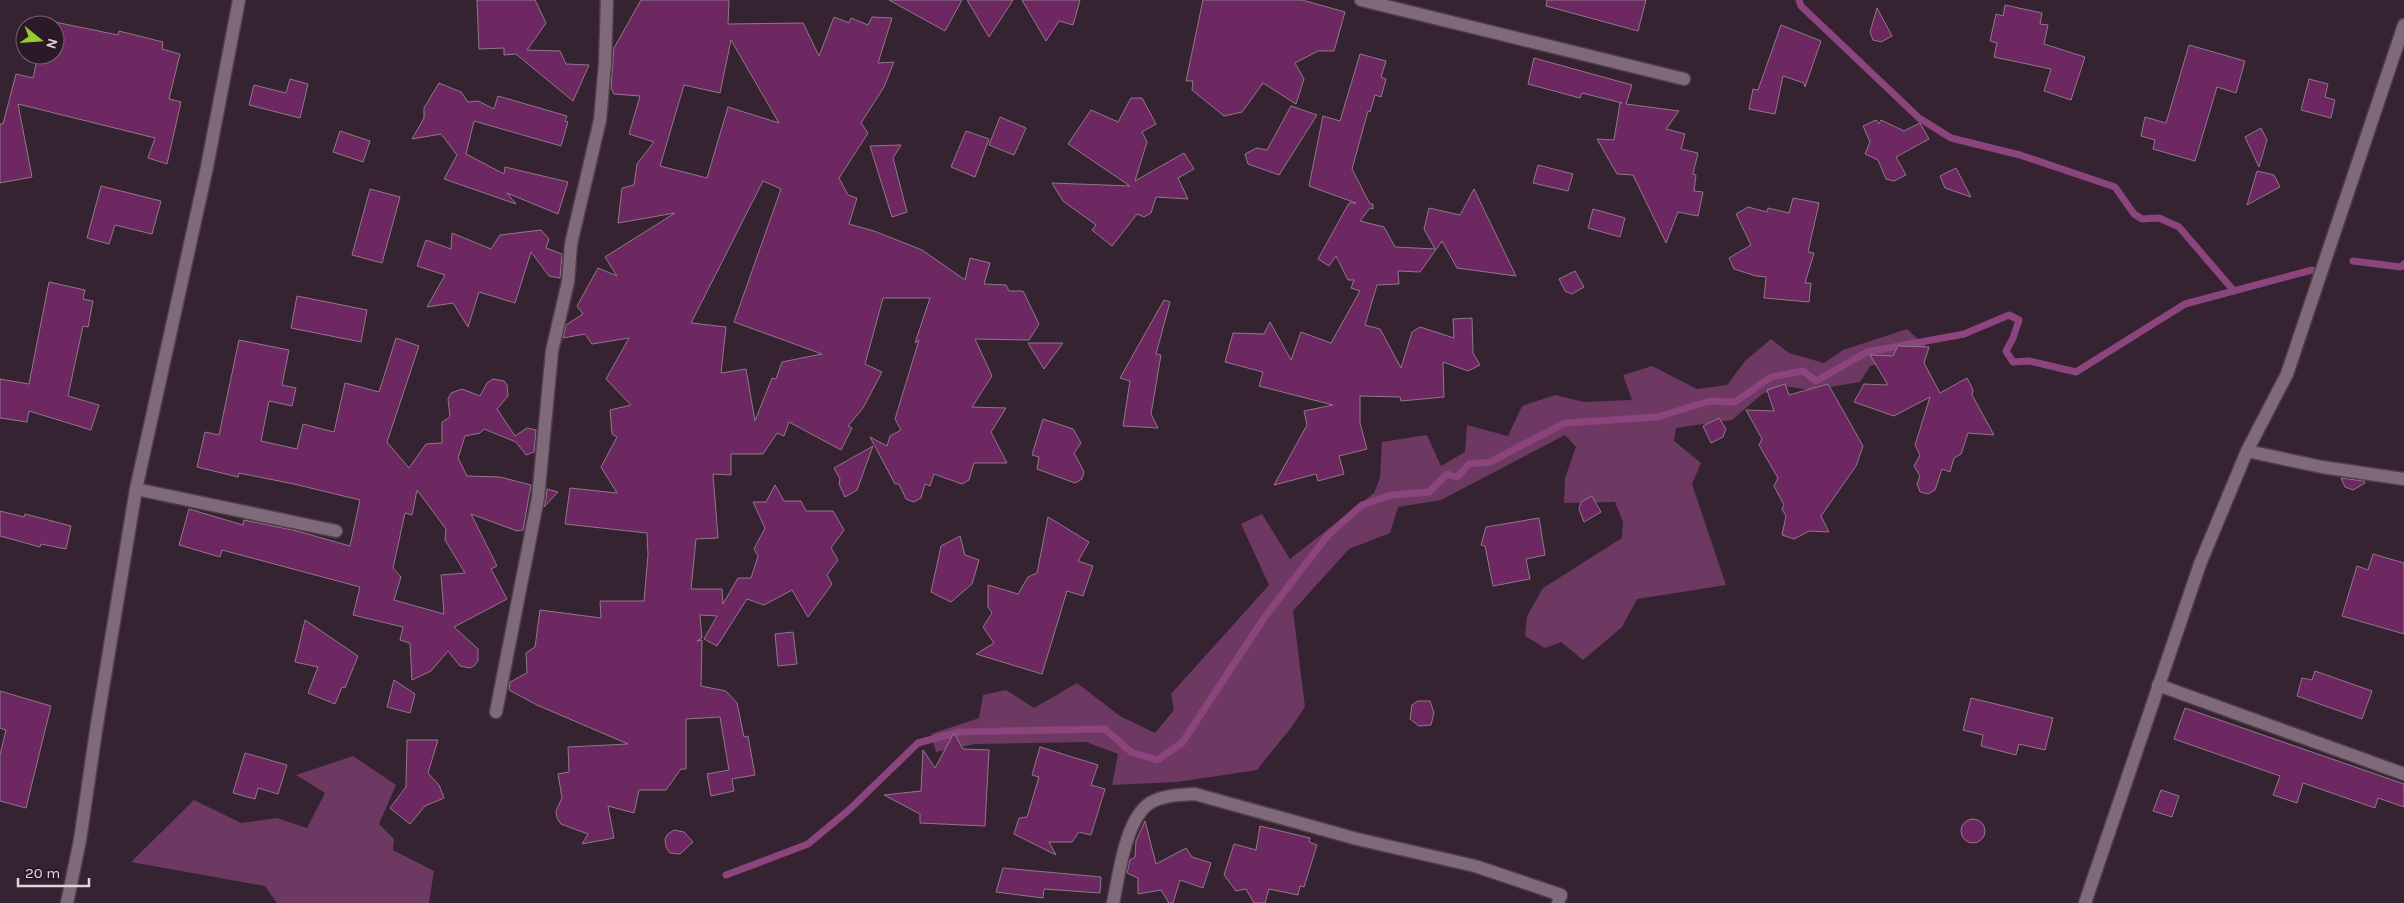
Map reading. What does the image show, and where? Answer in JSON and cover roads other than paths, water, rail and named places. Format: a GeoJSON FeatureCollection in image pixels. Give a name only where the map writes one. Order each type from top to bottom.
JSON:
{"type":"FeatureCollection","features":[{"type":"Feature","properties":{"kind":"street"},"geometry":{"type":"LineString","coordinates":[[66,903],[80,840],[98,714],[136,489],[207,167],[239,0]]}},
{"type":"Feature","properties":{"kind":"street"},"geometry":{"type":"LineString","coordinates":[[496,712],[538,498],[552,351],[568,282],[571,244],[600,120],[606,63],[607,0]]}},
{"type":"Feature","properties":{"kind":"street"},"geometry":{"type":"LineString","coordinates":[[1362,0],[1684,80]]}},
{"type":"Feature","properties":{"kind":"street"},"geometry":{"type":"LineString","coordinates":[[2085,903],[2200,564],[2247,452],[2287,374],[2404,25]]}},
{"type":"Feature","properties":{"kind":"street"},"geometry":{"type":"LineString","coordinates":[[2247,452],[2322,467],[2404,479]]}},
{"type":"Feature","properties":{"kind":"street"},"geometry":{"type":"LineString","coordinates":[[136,489],[336,531]]}},
{"type":"Feature","properties":{"kind":"street"},"geometry":{"type":"LineString","coordinates":[[2158,685],[2404,774]]}},
{"type":"Feature","properties":{"kind":"street"},"geometry":{"type":"LineString","coordinates":[[1113,903],[1130,833],[1137,816],[1150,803],[1173,795],[1195,794],[1357,839],[1476,866],[1561,895],[1558,903]]}},
{"type":"Feature","properties":{"kind":"waterway"},"geometry":{"type":"LineString","coordinates":[[1799,0],[1801,6],[1919,118],[1951,138],[2020,155],[2115,187],[2134,214],[2142,219],[2159,218],[2179,227],[2234,291]]}},
{"type":"Feature","properties":{"kind":"waterway"},"geometry":{"type":"LineString","coordinates":[[2353,261],[2401,267],[2404,264]]}},
{"type":"Feature","properties":{"kind":"waterway"},"geometry":{"type":"LineString","coordinates":[[726,875],[808,844],[850,809],[918,743],[959,732],[1105,729],[1131,752],[1157,760],[1182,743],[1264,618],[1328,535],[1362,505],[1391,495],[1429,492],[1447,474],[1457,477],[1469,464],[1490,462],[1565,423],[1658,417],[1709,401],[1735,402],[1771,377],[1803,371],[1816,381],[1867,352],[1964,334],[2009,315],[2019,320],[2006,351],[2013,362],[2029,361],[2076,372],[2185,304],[2312,270]]}}]}
